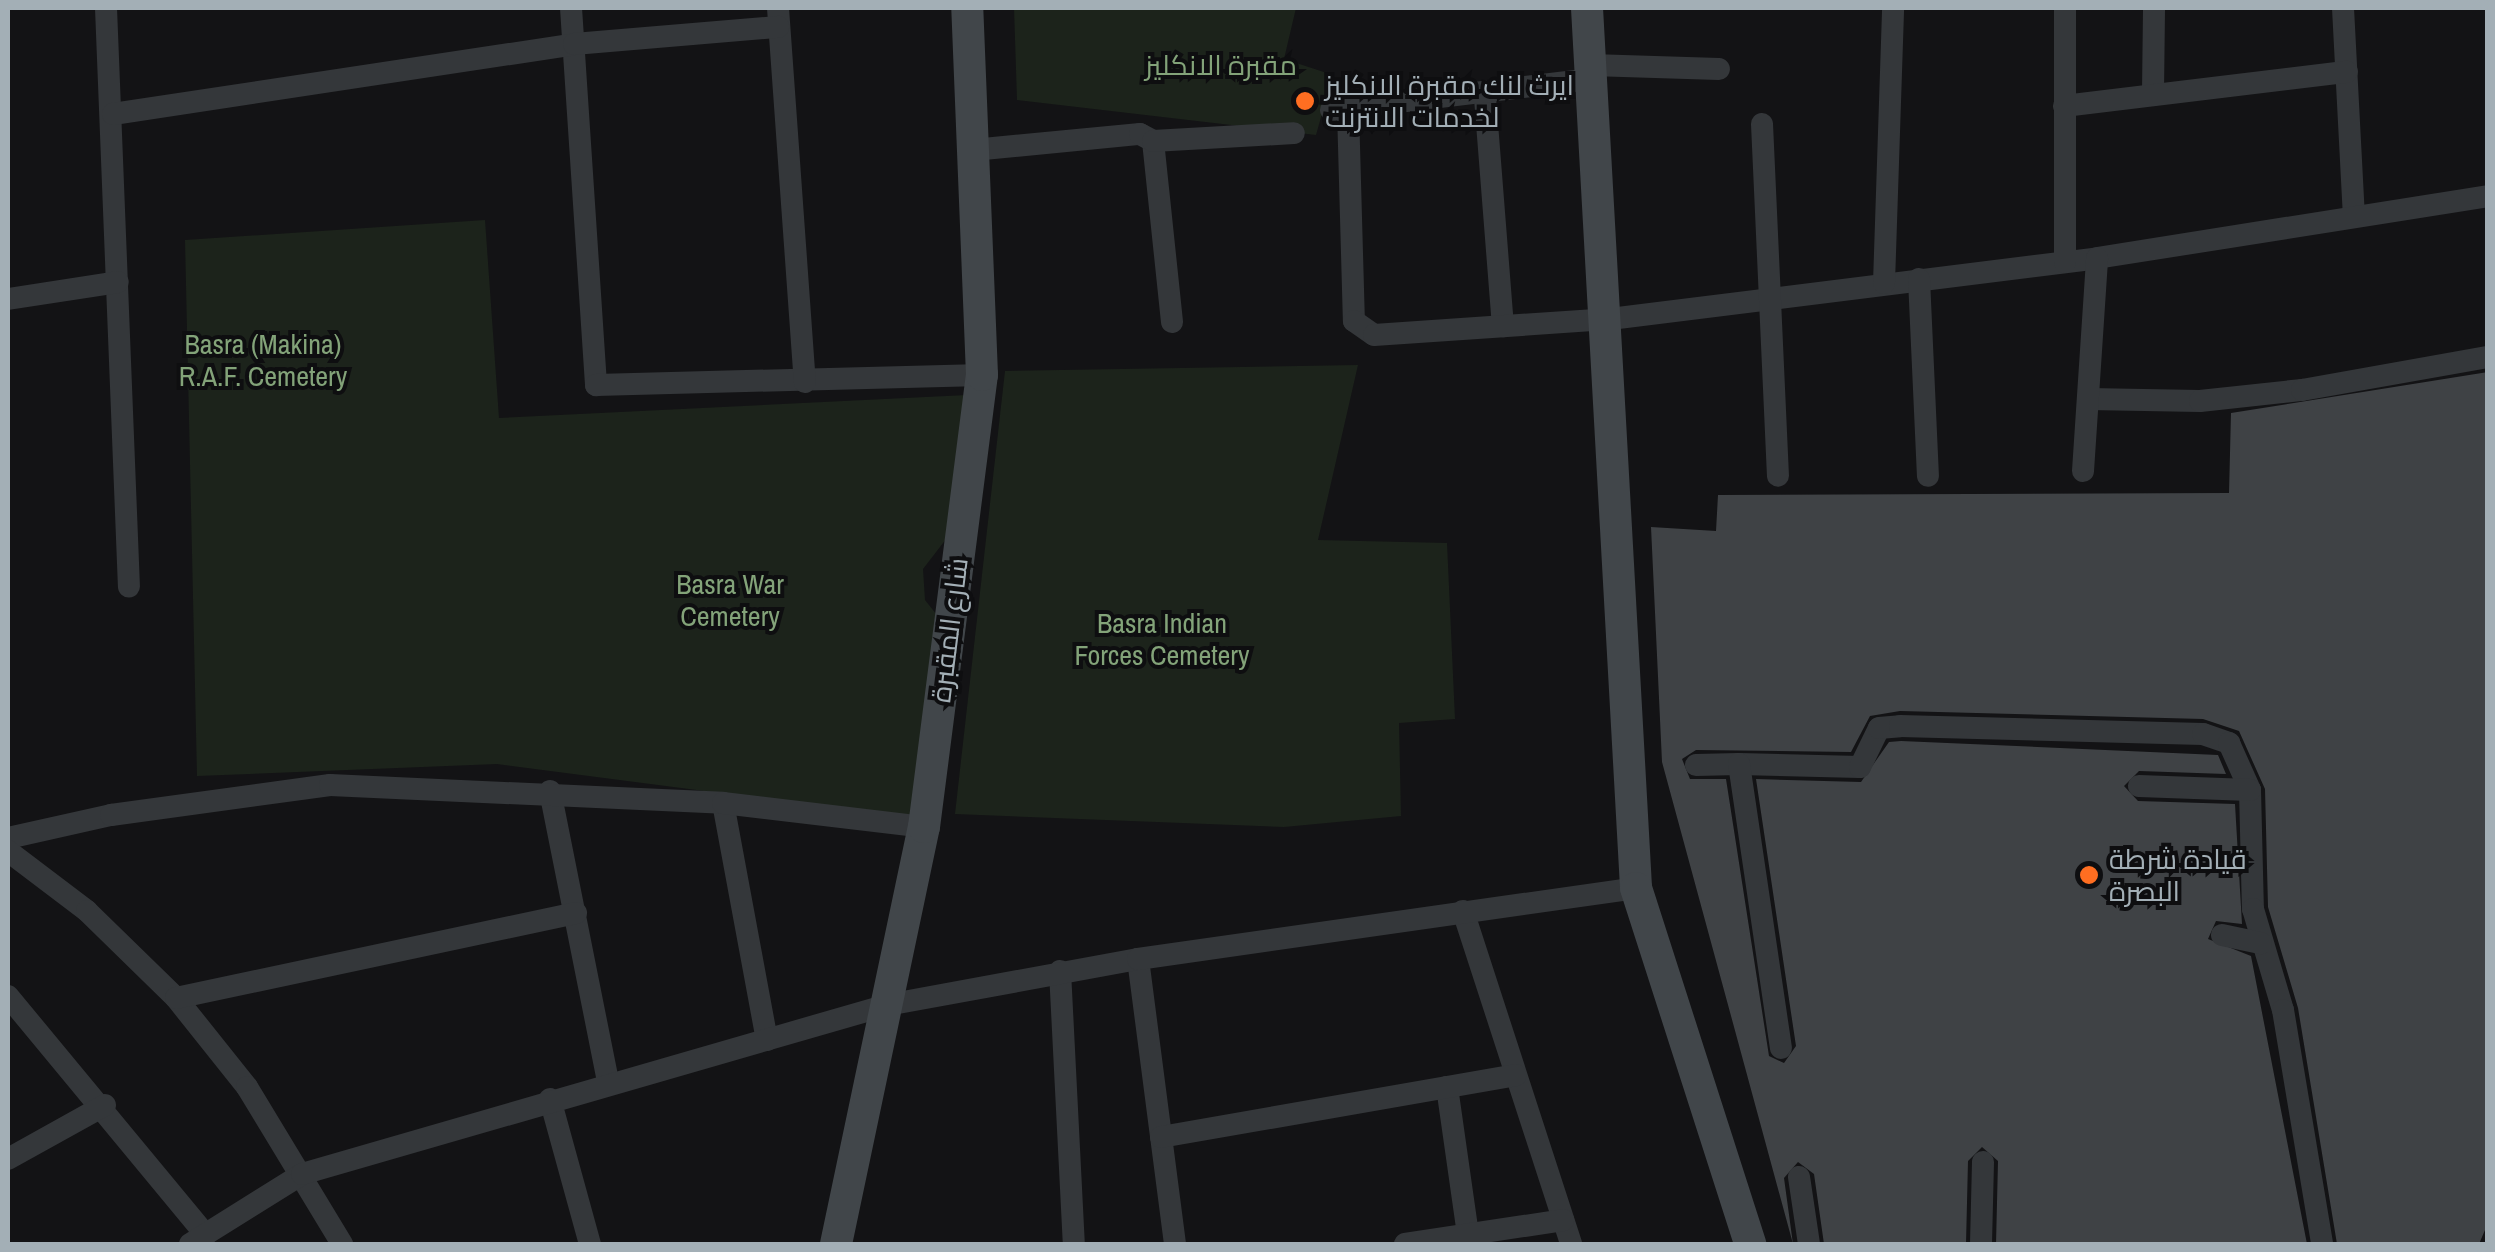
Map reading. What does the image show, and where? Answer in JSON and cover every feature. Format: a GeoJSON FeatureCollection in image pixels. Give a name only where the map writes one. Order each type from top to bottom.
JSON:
{"type":"FeatureCollection","features":[{"type":"Feature","properties":{"kind":"main road","name":"شارع المقبرة"},"geometry":{"type":"LineString","coordinates":[[836,1244],[924,827],[982,375],[967,8]]}},
{"type":"Feature","properties":{"kind":"main road"},"geometry":{"type":"LineString","coordinates":[[1587,8],[1610,319],[1636,888],[1750,1244]]}},
{"type":"Feature","properties":{"kind":"street"},"geometry":{"type":"LineString","coordinates":[[106,8],[129,586]]}},
{"type":"Feature","properties":{"kind":"street"},"geometry":{"type":"LineString","coordinates":[[572,8],[596,385],[982,375]]}},
{"type":"Feature","properties":{"kind":"street"},"geometry":{"type":"LineString","coordinates":[[1884,283],[1893,8]]}},
{"type":"Feature","properties":{"kind":"street"},"geometry":{"type":"LineString","coordinates":[[2064,262],[2065,8]]}},
{"type":"Feature","properties":{"kind":"street"},"geometry":{"type":"LineString","coordinates":[[2154,8],[2154,92]]}},
{"type":"Feature","properties":{"kind":"street"},"geometry":{"type":"LineString","coordinates":[[2343,8],[2354,217]]}},
{"type":"Feature","properties":{"kind":"street"},"geometry":{"type":"LineString","coordinates":[[112,114],[778,17],[805,382]]}},
{"type":"Feature","properties":{"kind":"street"},"geometry":{"type":"LineString","coordinates":[[1719,68],[1592,72],[1485,98],[1339,110],[1354,321],[1374,334],[1610,319],[2097,258],[2488,196]]}},
{"type":"Feature","properties":{"kind":"street"},"geometry":{"type":"LineString","coordinates":[[2064,106],[2154,92],[2348,72]]}},
{"type":"Feature","properties":{"kind":"street"},"geometry":{"type":"LineString","coordinates":[[1485,98],[1502,326]]}},
{"type":"Feature","properties":{"kind":"street"},"geometry":{"type":"LineString","coordinates":[[1762,124],[1778,476]]}},
{"type":"Feature","properties":{"kind":"street"},"geometry":{"type":"LineString","coordinates":[[974,150],[1140,134],[1152,141],[1294,133]]}},
{"type":"Feature","properties":{"kind":"street"},"geometry":{"type":"LineString","coordinates":[[1152,141],[1172,322]]}},
{"type":"Feature","properties":{"kind":"street"},"geometry":{"type":"LineString","coordinates":[[2083,470],[2097,258]]}},
{"type":"Feature","properties":{"kind":"street"},"geometry":{"type":"LineString","coordinates":[[1919,279],[1928,476]]}},
{"type":"Feature","properties":{"kind":"street"},"geometry":{"type":"LineString","coordinates":[[8,299],[118,282]]}},
{"type":"Feature","properties":{"kind":"street"},"geometry":{"type":"LineString","coordinates":[[2088,399],[2217,399],[2488,357]]}},
{"type":"Feature","properties":{"kind":"street"},"geometry":{"type":"LineString","coordinates":[[1696,765],[1860,767],[1879,728],[1900,726],[2204,734],[2229,743],[2250,790],[2262,944],[2283,1010],[2322,1244]]}},
{"type":"Feature","properties":{"kind":"street"},"geometry":{"type":"LineString","coordinates":[[1739,764],[1781,1048]]}},
{"type":"Feature","properties":{"kind":"street"},"geometry":{"type":"LineString","coordinates":[[8,838],[111,814],[330,786],[550,792],[724,803],[924,827]]}},
{"type":"Feature","properties":{"kind":"street"},"geometry":{"type":"LineString","coordinates":[[2140,786],[2250,790]]}},
{"type":"Feature","properties":{"kind":"street"},"geometry":{"type":"LineString","coordinates":[[550,792],[608,1082]]}},
{"type":"Feature","properties":{"kind":"street"},"geometry":{"type":"LineString","coordinates":[[724,803],[767,1040]]}},
{"type":"Feature","properties":{"kind":"street"},"geometry":{"type":"LineString","coordinates":[[8,851],[87,912],[176,998],[248,1086],[342,1244]]}},
{"type":"Feature","properties":{"kind":"street"},"geometry":{"type":"LineString","coordinates":[[8,996],[105,1105],[198,1240],[302,1174],[608,1082],[886,1006],[1138,959],[1636,888]]}},
{"type":"Feature","properties":{"kind":"street"},"geometry":{"type":"LineString","coordinates":[[1463,911],[1571,1244]]}},
{"type":"Feature","properties":{"kind":"street"},"geometry":{"type":"LineString","coordinates":[[176,998],[576,912]]}},
{"type":"Feature","properties":{"kind":"street"},"geometry":{"type":"LineString","coordinates":[[2222,935],[2262,944]]}},
{"type":"Feature","properties":{"kind":"street"},"geometry":{"type":"LineString","coordinates":[[1138,959],[1174,1244]]}},
{"type":"Feature","properties":{"kind":"street"},"geometry":{"type":"LineString","coordinates":[[1060,972],[1074,1244]]}},
{"type":"Feature","properties":{"kind":"street"},"geometry":{"type":"LineString","coordinates":[[1161,1136],[1516,1075]]}},
{"type":"Feature","properties":{"kind":"street"},"geometry":{"type":"LineString","coordinates":[[1447,1087],[1468,1235]]}},
{"type":"Feature","properties":{"kind":"street"},"geometry":{"type":"LineString","coordinates":[[550,1099],[590,1244]]}},
{"type":"Feature","properties":{"kind":"street"},"geometry":{"type":"LineString","coordinates":[[8,1159],[105,1105]]}},
{"type":"Feature","properties":{"kind":"street"},"geometry":{"type":"LineString","coordinates":[[1980,1244],[1983,1162]]}},
{"type":"Feature","properties":{"kind":"street"},"geometry":{"type":"LineString","coordinates":[[1799,1177],[1809,1244]]}},
{"type":"Feature","properties":{"kind":"street"},"geometry":{"type":"LineString","coordinates":[[1405,1244],[1563,1220]]}},
{"type":"Feature","properties":{"kind":"green space","name":"مقبرة الانكليز"},"geometry":{"type":"Polygon","coordinates":[[[1014,8],[1296,8],[1284,59],[1333,75],[1316,135],[1017,100],[1014,8]]]}},
{"type":"Feature","properties":{"kind":"green space","name":"Basra War Cemetery"},"geometry":{"type":"Polygon","coordinates":[[[485,220],[499,418],[967,395],[950,534],[923,569],[925,600],[941,620],[912,818],[497,764],[197,776],[185,240],[485,220]]]}},
{"type":"Feature","properties":{"kind":"green space","name":"Basra Indian Forces Cemetery"},"geometry":{"type":"Polygon","coordinates":[[[1358,365],[1318,540],[1447,543],[1455,719],[1399,723],[1401,816],[1284,827],[955,814],[1005,371],[1358,365]]]}},
{"type":"Feature","properties":{"kind":"building","name":"قيادة شرطة البصرة"},"geometry":{"type":"Polygon","coordinates":[[[2488,372],[2488,1223],[2479,1244],[2337,1244],[2298,1008],[2268,907],[2265,789],[2239,731],[2203,719],[1900,711],[1870,716],[1851,752],[1696,750],[1682,759],[1690,779],[1726,779],[1769,1056],[1784,1063],[1796,1046],[1756,779],[1861,782],[1889,742],[1901,741],[2218,755],[2226,774],[2139,771],[2124,786],[2138,801],[2235,804],[2242,924],[2216,921],[2208,939],[2251,956],[2307,1244],[1996,1244],[1998,1161],[1982,1147],[1968,1161],[1966,1244],[1824,1244],[1814,1174],[1798,1162],[1784,1178],[1793,1244],[1662,762],[1651,527],[1716,531],[1718,495],[2229,493],[2231,413],[2488,372]]]}},
{"type":"Feature","properties":{"kind":"place","name":"ايرث لنك مقبرة الانكليز لخدمات الانترنت"},"geometry":{"type":"Point","coordinates":[1305,101]}},
{"type":"Feature","properties":{"kind":"place","name":"قيادة شرطة البصرة"},"geometry":{"type":"Point","coordinates":[2089,875]}},
{"type":"Feature","properties":{"kind":"park label","name":"Basra (Makina) R.A.F. Cemetery"},"geometry":{"type":"Point","coordinates":[263,360]}}]}
